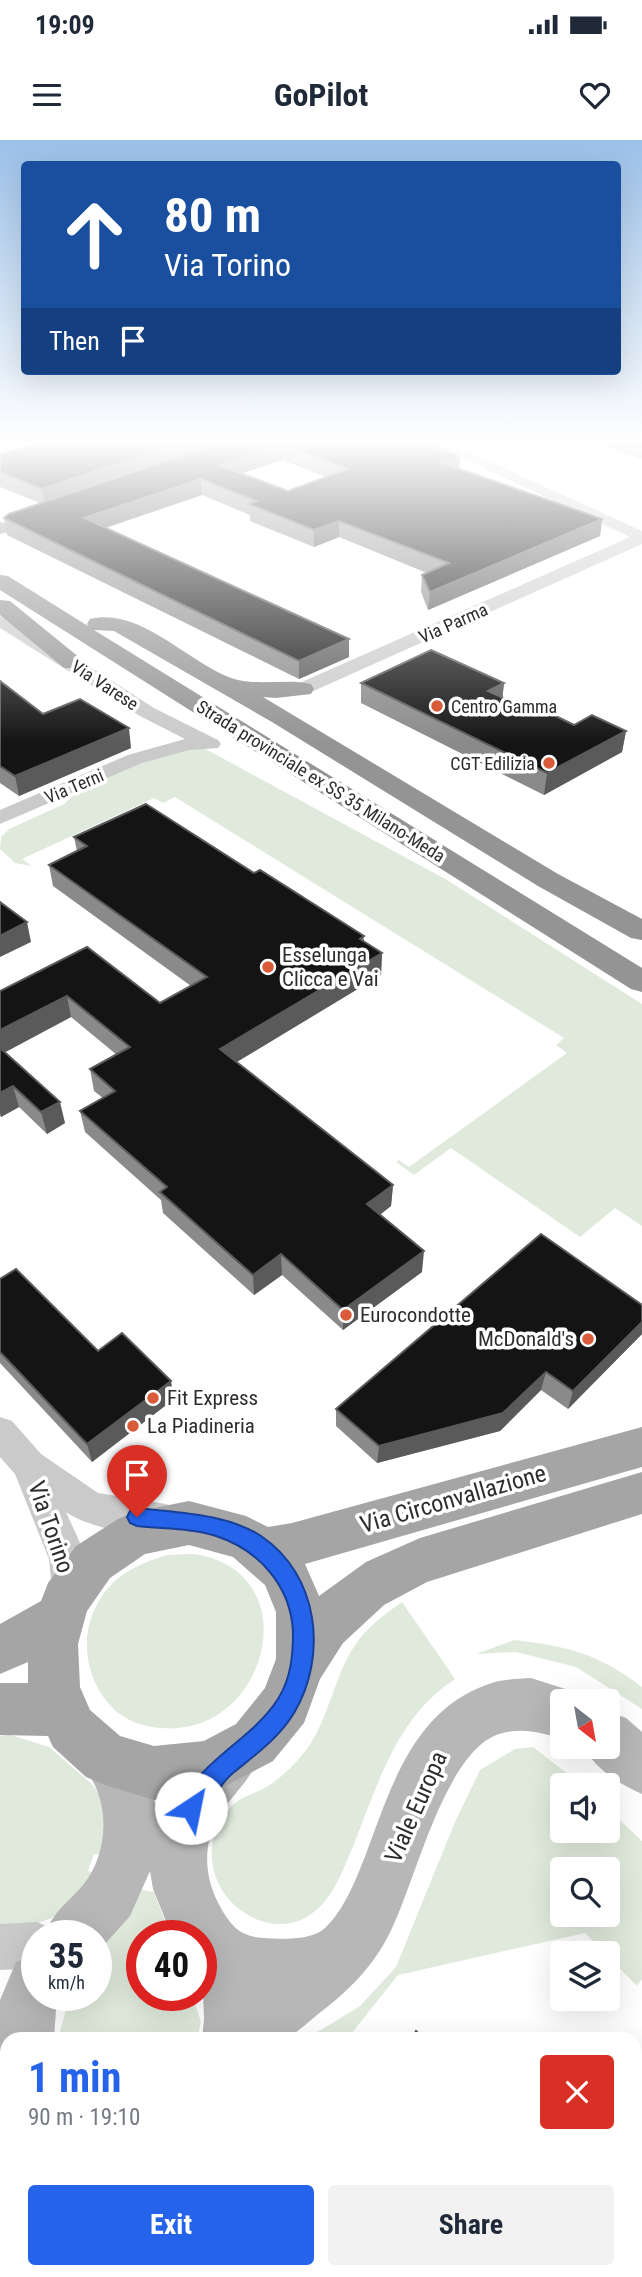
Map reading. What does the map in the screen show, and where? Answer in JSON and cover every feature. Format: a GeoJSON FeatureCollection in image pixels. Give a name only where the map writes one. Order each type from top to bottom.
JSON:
{"type":"FeatureCollection","features":[{"type":"Feature","properties":{"kind":"highway","name":"Strada provinciale ex SS 35 Milano-Meda"},"geometry":{"type":"LineString","coordinates":[[0,563],[642,954]]}},
{"type":"Feature","properties":{"kind":"highway","name":"Strada provinciale ex SS 35 Milano-Meda"},"geometry":{"type":"LineString","coordinates":[[0,581],[642,982]]}},
{"type":"Feature","properties":{"kind":"highway"},"geometry":{"type":"LineString","coordinates":[[0,605],[72,663]]}},
{"type":"Feature","properties":{"kind":"highway"},"geometry":{"type":"LineString","coordinates":[[98,624],[119,624],[281,717],[548,880],[642,931]]}},
{"type":"Feature","properties":{"kind":"highway"},"geometry":{"type":"LineString","coordinates":[[225,684],[276,691],[302,689]]}},
{"type":"Feature","properties":{"kind":"highway"},"geometry":{"type":"LineString","coordinates":[[281,717],[278,706],[284,698],[302,689]]}},
{"type":"Feature","properties":{"kind":"highway"},"geometry":{"type":"LineString","coordinates":[[211,744],[455,878],[642,996]]}},
{"type":"Feature","properties":{"kind":"main road","name":"Via Circonvallazione"},"geometry":{"type":"LineString","coordinates":[[264,1550],[292,1545],[642,1447]]}},
{"type":"Feature","properties":{"kind":"main road"},"geometry":{"type":"LineString","coordinates":[[63,1604],[51,1645],[50,1669],[54,1691],[62,1710],[80,1737],[108,1759],[134,1770],[169,1774],[203,1769],[232,1758],[260,1737],[277,1718],[292,1693],[311,1645],[338,1611],[366,1586],[420,1561],[642,1493]]}},
{"type":"Feature","properties":{"kind":"main road"},"geometry":{"type":"LineString","coordinates":[[0,1649],[21,1640],[63,1604],[92,1562],[117,1543],[146,1530],[181,1524],[223,1528],[246,1538],[264,1550],[284,1572],[298,1599],[304,1625],[303,1661]]}},
{"type":"Feature","properties":{"kind":"main road"},"geometry":{"type":"LineString","coordinates":[[0,1709],[62,1710]]}},
{"type":"Feature","properties":{"kind":"street","name":"Via Parma"},"geometry":{"type":"LineString","coordinates":[[302,689],[631,543]]}},
{"type":"Feature","properties":{"kind":"street","name":"Via Varese"},"geometry":{"type":"LineString","coordinates":[[0,621],[72,663],[147,712],[211,744]]}},
{"type":"Feature","properties":{"kind":"street"},"geometry":{"type":"LineString","coordinates":[[147,712],[168,735],[163,743],[149,754]]}},
{"type":"Feature","properties":{"kind":"street","name":"Via Terni"},"geometry":{"type":"LineString","coordinates":[[0,818],[149,754],[185,743],[211,744]]}},
{"type":"Feature","properties":{"kind":"street","name":"Via Torino"},"geometry":{"type":"LineString","coordinates":[[0,1432],[29,1465],[90,1508],[181,1524]]}},
{"type":"Feature","properties":{"kind":"street","name":"Via Torino"},"geometry":{"type":"LineString","coordinates":[[29,1465],[68,1559],[63,1604]]}},
{"type":"Feature","properties":{"kind":"street","name":"Viale Europa"},"geometry":{"type":"LineString","coordinates":[[243,2032],[314,1981],[346,1949],[364,1924],[424,1781],[439,1750],[450,1736],[477,1714],[495,1707],[532,1704],[550,1709]]}},
{"type":"Feature","properties":{"kind":"street"},"geometry":{"type":"LineString","coordinates":[[620,1748],[642,1767]]}},
{"type":"Feature","properties":{"kind":"street"},"geometry":{"type":"LineString","coordinates":[[197,1920],[184,1896],[178,1853],[182,1829],[191,1808],[210,1779],[232,1758]]}},
{"type":"Feature","properties":{"kind":"street"},"geometry":{"type":"LineString","coordinates":[[88,1920],[108,1898],[117,1883],[131,1833],[127,1798],[118,1774],[108,1759]]}},
{"type":"Feature","properties":{"kind":"street"},"geometry":{"type":"LineString","coordinates":[[0,1947],[21,1946]]}},
{"type":"Feature","properties":{"kind":"street"},"geometry":{"type":"LineString","coordinates":[[217,1952],[238,1963],[276,1968],[309,1965],[346,1949]]}},
{"type":"Feature","properties":{"kind":"street"},"geometry":{"type":"LineString","coordinates":[[217,1955],[228,1975],[231,1988],[234,2032]]}},
{"type":"Feature","properties":{"kind":"street"},"geometry":{"type":"LineString","coordinates":[[24,2032],[26,2011]]}},
{"type":"Feature","properties":{"kind":"green space"},"geometry":{"type":"Polygon","coordinates":[[[200,746],[447,880],[642,1004],[642,1226],[615,1208],[580,1237],[451,1148],[414,1175],[396,1162],[399,1160],[409,1167],[567,1053],[556,1045],[564,1038],[175,797],[163,803],[154,798],[22,859],[32,866],[15,863],[0,849],[1,837],[9,829],[64,804],[82,788],[156,757],[200,746]]]}},
{"type":"Feature","properties":{"kind":"green space"},"geometry":{"type":"Polygon","coordinates":[[[168,1555],[200,1555],[234,1569],[255,1593],[263,1622],[261,1654],[248,1683],[227,1708],[197,1724],[161,1728],[127,1719],[104,1698],[89,1664],[87,1646],[88,1628],[94,1611],[116,1580],[128,1571],[168,1555]]]}},
{"type":"Feature","properties":{"kind":"green space"},"geometry":{"type":"Polygon","coordinates":[[[402,1602],[455,1679],[435,1695],[403,1733],[380,1778],[352,1849],[329,1896],[314,1912],[298,1921],[274,1924],[252,1917],[228,1899],[215,1874],[212,1850],[219,1824],[234,1804],[271,1784],[301,1756],[322,1722],[342,1670],[355,1645],[383,1616],[402,1602]]]}},
{"type":"Feature","properties":{"kind":"green space"},"geometry":{"type":"Polygon","coordinates":[[[514,1640],[582,1653],[597,1659],[642,1687],[642,1709],[620,1695],[620,1689],[611,1689],[576,1667],[516,1652],[476,1654],[514,1640]]]}},
{"type":"Feature","properties":{"kind":"green space"},"geometry":{"type":"Polygon","coordinates":[[[8,1734],[49,1747],[93,1785],[113,1817],[114,1856],[94,1854],[88,1871],[105,1875],[82,1897],[58,1914],[45,1920],[21,1920],[21,1926],[16,1927],[0,1927],[0,1736],[8,1734]]]}},
{"type":"Feature","properties":{"kind":"green space"},"geometry":{"type":"Polygon","coordinates":[[[533,1747],[567,1773],[550,1773],[550,1843],[620,1843],[620,1820],[642,1841],[642,1979],[637,1986],[620,1969],[620,1941],[593,1941],[585,1933],[398,1975],[353,2032],[316,2032],[360,2006],[396,1967],[455,1822],[480,1770],[515,1749],[533,1747]]]}},
{"type":"Feature","properties":{"kind":"green space"},"geometry":{"type":"Polygon","coordinates":[[[138,1889],[154,1892],[164,1920],[126,1920],[126,2011],[197,2011],[201,2022],[199,2032],[60,2032],[66,2011],[112,2011],[112,1929],[138,1889]]]}},
{"type":"Feature","properties":{"kind":"building"},"geometry":{"type":"Polygon","coordinates":[[[55,543],[138,543],[349,639],[299,661],[55,543]]]}},
{"type":"Feature","properties":{"kind":"building"},"geometry":{"type":"Polygon","coordinates":[[[396,543],[546,543],[430,592],[422,575],[449,563],[396,543]]]}},
{"type":"Feature","properties":{"kind":"building"},"geometry":{"type":"Polygon","coordinates":[[[431,650],[504,683],[488,691],[544,716],[550,713],[574,725],[592,715],[626,731],[547,773],[361,683],[431,650]]]}},
{"type":"Feature","properties":{"kind":"building"},"geometry":{"type":"Polygon","coordinates":[[[0,681],[43,714],[80,699],[129,728],[15,776],[0,766],[0,681]]]}},
{"type":"Feature","properties":{"kind":"building"},"geometry":{"type":"Polygon","coordinates":[[[146,804],[254,873],[260,870],[364,936],[360,939],[382,953],[220,1049],[393,1185],[367,1204],[424,1251],[343,1310],[281,1254],[253,1275],[160,1192],[167,1187],[80,1111],[115,1091],[90,1069],[130,1047],[67,996],[0,1030],[0,991],[87,947],[160,1003],[207,977],[49,865],[87,846],[74,837],[146,804]]]}},
{"type":"Feature","properties":{"kind":"building"},"geometry":{"type":"Polygon","coordinates":[[[0,902],[27,922],[0,936],[0,902]]]}},
{"type":"Feature","properties":{"kind":"building"},"geometry":{"type":"Polygon","coordinates":[[[0,1048],[60,1102],[41,1112],[13,1086],[0,1093],[0,1048]]]}},
{"type":"Feature","properties":{"kind":"building"},"geometry":{"type":"Polygon","coordinates":[[[541,1234],[642,1305],[642,1322],[573,1391],[546,1372],[503,1413],[379,1446],[336,1409],[541,1234]]]}},
{"type":"Feature","properties":{"kind":"building"},"geometry":{"type":"Polygon","coordinates":[[[16,1269],[98,1351],[122,1333],[171,1381],[87,1444],[0,1352],[0,1279],[16,1269]]]}},
{"type":"Feature","properties":{"kind":"place","name":"Centro Gamma"},"geometry":{"type":"Point","coordinates":[437,706]}},
{"type":"Feature","properties":{"kind":"place","name":"CGT Edilizia"},"geometry":{"type":"Point","coordinates":[549,763]}},
{"type":"Feature","properties":{"kind":"place","name":"Esselunga Clicca e Vai"},"geometry":{"type":"Point","coordinates":[268,967]}},
{"type":"Feature","properties":{"kind":"place","name":"Eurocondotte"},"geometry":{"type":"Point","coordinates":[346,1315]}},
{"type":"Feature","properties":{"kind":"place","name":"McDonald's"},"geometry":{"type":"Point","coordinates":[588,1339]}},
{"type":"Feature","properties":{"kind":"place","name":"Fit Express"},"geometry":{"type":"Point","coordinates":[153,1398]}},
{"type":"Feature","properties":{"kind":"place","name":"La Piadineria"},"geometry":{"type":"Point","coordinates":[133,1426]}},
{"type":"Feature","properties":{"kind":"route"},"geometry":{"type":"LineString","coordinates":[[137,1517],[215,1526],[239,1534],[254,1543],[273,1559],[289,1579],[302,1616],[304,1657],[298,1680],[286,1706],[260,1737],[219,1770],[203,1788],[191,1808]]}}]}
